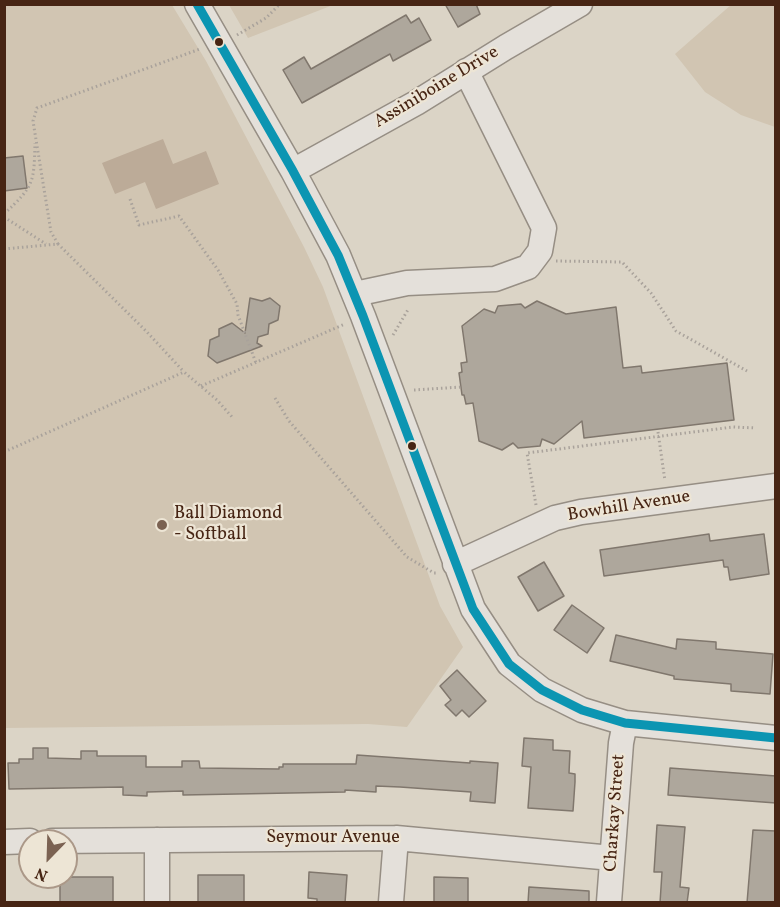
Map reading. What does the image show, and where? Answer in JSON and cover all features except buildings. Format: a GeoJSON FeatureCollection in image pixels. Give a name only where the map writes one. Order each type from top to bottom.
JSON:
{"type":"FeatureCollection","features":[{"type":"Feature","properties":{"kind":"street"},"geometry":{"type":"LineString","coordinates":[[197,4],[293,171],[338,255],[355,294],[472,609],[509,664],[542,690],[582,710],[625,723],[776,738]]}},
{"type":"Feature","properties":{"kind":"street","name":"Assiniboine Drive"},"geometry":{"type":"LineString","coordinates":[[293,171],[416,103],[580,4]]}},
{"type":"Feature","properties":{"kind":"street"},"geometry":{"type":"LineString","coordinates":[[355,294],[406,283],[495,279],[528,267],[540,251],[544,228],[466,71]]}},
{"type":"Feature","properties":{"kind":"street","name":"Bowhill Avenue"},"geometry":{"type":"LineString","coordinates":[[456,567],[555,518],[581,512],[776,486]]}},
{"type":"Feature","properties":{"kind":"street","name":"Charkay Street"},"geometry":{"type":"LineString","coordinates":[[609,903],[621,743],[625,723]]}},
{"type":"Feature","properties":{"kind":"street"},"geometry":{"type":"LineString","coordinates":[[391,903],[396,838]]}},
{"type":"Feature","properties":{"kind":"street","name":"Seymour Avenue"},"geometry":{"type":"LineString","coordinates":[[78,841],[396,838],[612,858]]}},
{"type":"Feature","properties":{"kind":"street"},"geometry":{"type":"LineString","coordinates":[[157,840],[157,903]]}},
{"type":"Feature","properties":{"kind":"path"},"geometry":{"type":"LineString","coordinates":[[232,38],[266,18],[280,4]]}},
{"type":"Feature","properties":{"kind":"path"},"geometry":{"type":"LineString","coordinates":[[203,47],[37,108],[33,121],[51,232],[58,244],[184,372],[233,418]]}},
{"type":"Feature","properties":{"kind":"path"},"geometry":{"type":"LineString","coordinates":[[35,136],[34,173],[28,191],[4,215],[48,245]]}},
{"type":"Feature","properties":{"kind":"path"},"geometry":{"type":"LineString","coordinates":[[130,199],[139,225],[179,216],[194,234],[237,304],[238,315],[255,363]]}},
{"type":"Feature","properties":{"kind":"path"},"geometry":{"type":"LineString","coordinates":[[4,249],[58,244]]}},
{"type":"Feature","properties":{"kind":"path"},"geometry":{"type":"LineString","coordinates":[[553,261],[622,262],[651,293],[676,331],[747,371]]}},
{"type":"Feature","properties":{"kind":"path"},"geometry":{"type":"LineString","coordinates":[[392,336],[409,308]]}},
{"type":"Feature","properties":{"kind":"path"},"geometry":{"type":"LineString","coordinates":[[201,386],[347,323]]}},
{"type":"Feature","properties":{"kind":"path"},"geometry":{"type":"LineString","coordinates":[[4,452],[184,372]]}},
{"type":"Feature","properties":{"kind":"path"},"geometry":{"type":"LineString","coordinates":[[391,392],[461,387]]}},
{"type":"Feature","properties":{"kind":"path"},"geometry":{"type":"LineString","coordinates":[[275,398],[289,421],[407,557],[434,573],[456,567]]}},
{"type":"Feature","properties":{"kind":"path"},"geometry":{"type":"LineString","coordinates":[[539,525],[527,453],[733,427],[756,428]]}},
{"type":"Feature","properties":{"kind":"path"},"geometry":{"type":"LineString","coordinates":[[658,432],[668,500]]}},
{"type":"Feature","properties":{"kind":"shaded area"},"geometry":{"type":"Polygon","coordinates":[[[732,4],[775,5],[775,127],[741,115],[705,92],[675,54],[732,4]]]}},
{"type":"Feature","properties":{"kind":"shaded area"},"geometry":{"type":"Polygon","coordinates":[[[4,5],[172,5],[206,61],[323,287],[440,606],[463,647],[407,727],[368,724],[5,728],[4,5]]]}},
{"type":"Feature","properties":{"kind":"shaded area"},"geometry":{"type":"Polygon","coordinates":[[[229,5],[333,5],[248,38],[229,5]]]}},
{"type":"Feature","properties":{"kind":"shaded area"},"geometry":{"type":"Polygon","coordinates":[[[163,139],[173,164],[206,151],[219,184],[156,209],[145,182],[115,194],[102,163],[163,139]]]}},
{"type":"Feature","properties":{"kind":"transit line"},"geometry":{"type":"LineString","coordinates":[[197,4],[293,171],[338,255],[473,609],[509,664],[542,690],[582,710],[625,723],[776,738]]}},
{"type":"Feature","properties":{"kind":"place","name":"Ball Diamond - Softball"},"geometry":{"type":"Point","coordinates":[162,525]}}]}
